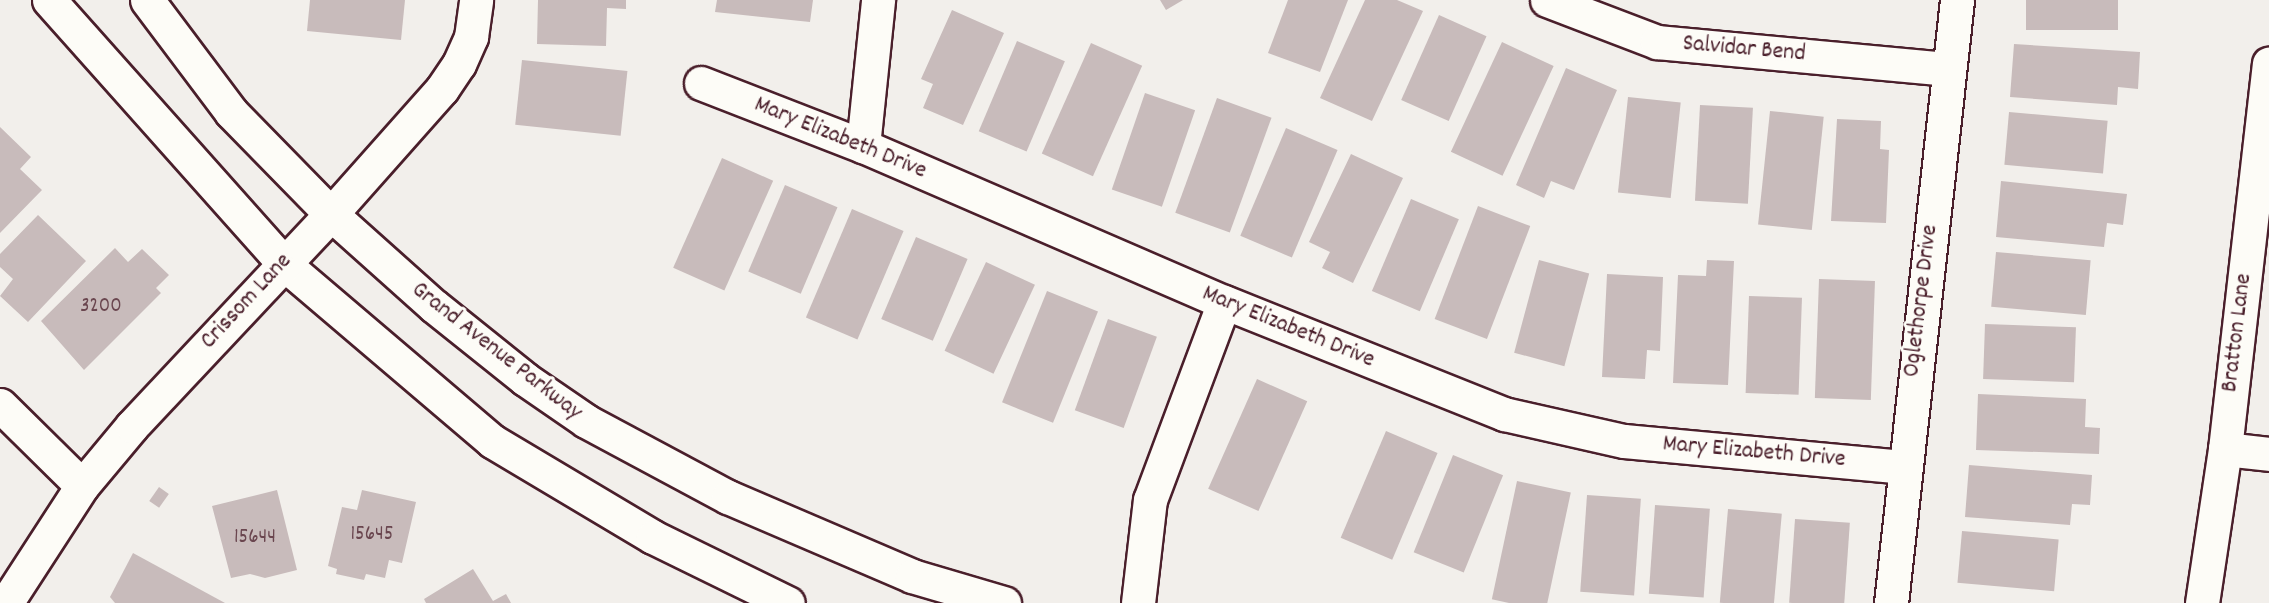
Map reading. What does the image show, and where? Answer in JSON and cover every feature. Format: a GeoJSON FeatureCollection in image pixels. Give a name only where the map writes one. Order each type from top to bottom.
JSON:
{"type":"FeatureCollection","features":[{"type":"Feature","properties":{"kind":"street"},"geometry":{"type":"LineString","coordinates":[[50,0],[283,263],[492,441],[653,537],[788,603]]}},
{"type":"Feature","properties":{"kind":"street","name":"Grand Avenue Parkway"},"geometry":{"type":"LineString","coordinates":[[147,0],[231,112],[331,214],[434,306],[525,379],[586,422],[728,497],[912,576],[1004,603]]}},
{"type":"Feature","properties":{"kind":"street","name":"Crissom Lane"},"geometry":{"type":"LineString","coordinates":[[6,603],[82,486],[132,426],[331,214],[459,64],[471,37],[477,0]]}},
{"type":"Feature","properties":{"kind":"street"},"geometry":{"type":"LineString","coordinates":[[863,146],[878,0]]}},
{"type":"Feature","properties":{"kind":"street","name":"Salvidar Bend"},"geometry":{"type":"LineString","coordinates":[[1547,0],[1657,42],[1949,69]]}},
{"type":"Feature","properties":{"kind":"street","name":"Oglethorpe Drive"},"geometry":{"type":"LineString","coordinates":[[1891,603],[1903,467],[1956,0]]}},
{"type":"Feature","properties":{"kind":"street","name":"Bratton Lane"},"geometry":{"type":"LineString","coordinates":[[2202,603],[2225,449],[2269,63]]}},
{"type":"Feature","properties":{"kind":"street","name":"Mary Elizabeth Drive"},"geometry":{"type":"LineString","coordinates":[[702,83],[863,146],[1224,302],[1504,414],[1624,441],[1903,467]]}},
{"type":"Feature","properties":{"kind":"street"},"geometry":{"type":"LineString","coordinates":[[1138,603],[1150,500],[1224,302]]}},
{"type":"Feature","properties":{"kind":"street"},"geometry":{"type":"LineString","coordinates":[[0,405],[82,486]]}},
{"type":"Feature","properties":{"kind":"street"},"geometry":{"type":"LineString","coordinates":[[2225,449],[2269,454]]}},
{"type":"Feature","properties":{"kind":"building"},"geometry":{"type":"Polygon","coordinates":[[[310,0],[405,0],[401,40],[307,31],[310,0]]]}},
{"type":"Feature","properties":{"kind":"building"},"geometry":{"type":"Polygon","coordinates":[[[538,0],[626,0],[626,9],[607,8],[606,46],[537,44],[538,0]]]}},
{"type":"Feature","properties":{"kind":"building"},"geometry":{"type":"Polygon","coordinates":[[[717,0],[813,0],[810,22],[715,12],[717,0]]]}},
{"type":"Feature","properties":{"kind":"building"},"geometry":{"type":"Polygon","coordinates":[[[1160,0],[1183,0],[1166,10],[1160,0]]]}},
{"type":"Feature","properties":{"kind":"building"},"geometry":{"type":"Polygon","coordinates":[[[1288,0],[1348,0],[1320,72],[1268,53],[1288,0]]]}},
{"type":"Feature","properties":{"kind":"building"},"geometry":{"type":"Polygon","coordinates":[[[1365,0],[1397,0],[1423,11],[1372,121],[1320,98],[1365,0]]]}},
{"type":"Feature","properties":{"kind":"building"},"geometry":{"type":"Polygon","coordinates":[[[2026,0],[2118,0],[2118,30],[2026,30],[2026,0]]]}},
{"type":"Feature","properties":{"kind":"building"},"geometry":{"type":"Polygon","coordinates":[[[952,10],[1004,33],[963,125],[923,108],[933,84],[921,79],[952,10]]]}},
{"type":"Feature","properties":{"kind":"building"},"geometry":{"type":"Polygon","coordinates":[[[1439,15],[1487,36],[1449,121],[1401,100],[1439,15]]]}},
{"type":"Feature","properties":{"kind":"building"},"geometry":{"type":"Polygon","coordinates":[[[1017,41],[1065,61],[1027,152],[979,131],[1017,41]]]}},
{"type":"Feature","properties":{"kind":"building"},"geometry":{"type":"Polygon","coordinates":[[[1502,42],[1554,66],[1503,176],[1451,152],[1502,42]]]}},
{"type":"Feature","properties":{"kind":"building"},"geometry":{"type":"Polygon","coordinates":[[[1091,43],[1142,66],[1093,176],[1042,154],[1091,43]]]}},
{"type":"Feature","properties":{"kind":"building"},"geometry":{"type":"Polygon","coordinates":[[[2014,44],[2140,52],[2138,89],[2118,87],[2117,105],[2010,97],[2014,44]]]}},
{"type":"Feature","properties":{"kind":"building"},"geometry":{"type":"Polygon","coordinates":[[[522,60],[627,71],[621,136],[515,125],[522,60]]]}},
{"type":"Feature","properties":{"kind":"building"},"geometry":{"type":"Polygon","coordinates":[[[1566,68],[1617,90],[1574,190],[1551,181],[1544,198],[1516,185],[1566,68]]]}},
{"type":"Feature","properties":{"kind":"building"},"geometry":{"type":"Polygon","coordinates":[[[1145,93],[1195,110],[1162,207],[1112,189],[1145,93]]]}},
{"type":"Feature","properties":{"kind":"building"},"geometry":{"type":"Polygon","coordinates":[[[1628,97],[1681,103],[1671,198],[1618,192],[1628,97]]]}},
{"type":"Feature","properties":{"kind":"building"},"geometry":{"type":"Polygon","coordinates":[[[1217,98],[1272,118],[1230,232],[1175,213],[1217,98]]]}},
{"type":"Feature","properties":{"kind":"building"},"geometry":{"type":"Polygon","coordinates":[[[1700,105],[1753,108],[1748,204],[1695,201],[1700,105]]]}},
{"type":"Feature","properties":{"kind":"building"},"geometry":{"type":"Polygon","coordinates":[[[1770,111],[1824,117],[1812,230],[1758,224],[1770,111]]]}},
{"type":"Feature","properties":{"kind":"building"},"geometry":{"type":"Polygon","coordinates":[[[2009,112],[2108,121],[2103,173],[2004,165],[2009,112]]]}},
{"type":"Feature","properties":{"kind":"building"},"geometry":{"type":"Polygon","coordinates":[[[1837,119],[1881,121],[1880,149],[1889,150],[1886,223],[1831,221],[1837,119]]]}},
{"type":"Feature","properties":{"kind":"building"},"geometry":{"type":"Polygon","coordinates":[[[0,127],[31,157],[20,169],[42,190],[0,233],[0,127]]]}},
{"type":"Feature","properties":{"kind":"building"},"geometry":{"type":"Polygon","coordinates":[[[1286,128],[1338,150],[1292,258],[1240,236],[1286,128]]]}},
{"type":"Feature","properties":{"kind":"building"},"geometry":{"type":"Polygon","coordinates":[[[1351,154],[1403,178],[1353,283],[1322,268],[1330,252],[1309,242],[1351,154]]]}},
{"type":"Feature","properties":{"kind":"building"},"geometry":{"type":"Polygon","coordinates":[[[722,158],[773,181],[724,290],[673,268],[722,158]]]}},
{"type":"Feature","properties":{"kind":"building"},"geometry":{"type":"Polygon","coordinates":[[[2001,181],[2127,194],[2123,225],[2107,223],[2104,247],[1996,237],[2001,181]]]}},
{"type":"Feature","properties":{"kind":"building"},"geometry":{"type":"Polygon","coordinates":[[[785,185],[837,207],[801,294],[748,272],[785,185]]]}},
{"type":"Feature","properties":{"kind":"building"},"geometry":{"type":"Polygon","coordinates":[[[1411,199],[1459,219],[1420,311],[1372,291],[1411,199]]]}},
{"type":"Feature","properties":{"kind":"building"},"geometry":{"type":"Polygon","coordinates":[[[1478,206],[1530,226],[1487,339],[1435,319],[1478,206]]]}},
{"type":"Feature","properties":{"kind":"building"},"geometry":{"type":"Polygon","coordinates":[[[852,209],[904,231],[857,340],[806,318],[852,209]]]}},
{"type":"Feature","properties":{"kind":"building"},"geometry":{"type":"Polygon","coordinates":[[[38,215],[86,261],[28,322],[0,296],[13,279],[0,267],[0,254],[38,215]]]}},
{"type":"Feature","properties":{"kind":"building"},"geometry":{"type":"Polygon","coordinates":[[[916,237],[968,259],[933,341],[881,319],[916,237]]]}},
{"type":"Feature","properties":{"kind":"building"},"geometry":{"type":"Polygon","coordinates":[[[115,248],[128,262],[142,249],[169,275],[156,288],[161,293],[84,370],[41,321],[115,248]]]}},
{"type":"Feature","properties":{"kind":"building"},"geometry":{"type":"Polygon","coordinates":[[[1996,252],[2091,260],[2086,315],[1991,307],[1996,252]]]}},
{"type":"Feature","properties":{"kind":"building"},"geometry":{"type":"Polygon","coordinates":[[[1539,260],[1589,273],[1564,366],[1514,353],[1539,260]]]}},
{"type":"Feature","properties":{"kind":"building"},"geometry":{"type":"Polygon","coordinates":[[[1707,260],[1734,261],[1728,385],[1673,383],[1678,275],[1706,276],[1707,260]]]}},
{"type":"Feature","properties":{"kind":"building"},"geometry":{"type":"Polygon","coordinates":[[[986,262],[1035,285],[994,374],[945,351],[986,262]]]}},
{"type":"Feature","properties":{"kind":"building"},"geometry":{"type":"Polygon","coordinates":[[[1607,274],[1663,277],[1660,351],[1647,350],[1645,379],[1602,377],[1607,274]]]}},
{"type":"Feature","properties":{"kind":"building"},"geometry":{"type":"Polygon","coordinates":[[[1819,279],[1875,281],[1871,400],[1815,398],[1819,279]]]}},
{"type":"Feature","properties":{"kind":"building"},"geometry":{"type":"Polygon","coordinates":[[[1047,291],[1098,312],[1053,423],[1002,402],[1047,291]]]}},
{"type":"Feature","properties":{"kind":"building"},"geometry":{"type":"Polygon","coordinates":[[[1749,296],[1802,298],[1799,395],[1746,393],[1749,296]]]}},
{"type":"Feature","properties":{"kind":"building"},"geometry":{"type":"Polygon","coordinates":[[[1108,319],[1157,337],[1124,428],[1075,410],[1108,319]]]}},
{"type":"Feature","properties":{"kind":"building"},"geometry":{"type":"Polygon","coordinates":[[[1985,324],[2076,327],[2074,382],[1983,379],[1985,324]]]}},
{"type":"Feature","properties":{"kind":"building"},"geometry":{"type":"Polygon","coordinates":[[[1257,379],[1307,401],[1258,511],[1208,489],[1257,379]]]}},
{"type":"Feature","properties":{"kind":"building"},"geometry":{"type":"Polygon","coordinates":[[[1978,394],[2086,399],[2085,427],[2100,428],[2099,454],[1976,450],[1978,394]]]}},
{"type":"Feature","properties":{"kind":"building"},"geometry":{"type":"Polygon","coordinates":[[[1386,431],[1438,453],[1392,560],[1341,538],[1386,431]]]}},
{"type":"Feature","properties":{"kind":"building"},"geometry":{"type":"Polygon","coordinates":[[[1453,455],[1503,475],[1464,573],[1414,552],[1453,455]]]}},
{"type":"Feature","properties":{"kind":"building"},"geometry":{"type":"Polygon","coordinates":[[[1969,465],[2092,475],[2090,505],[2072,504],[2070,525],[1965,517],[1969,465]]]}},
{"type":"Feature","properties":{"kind":"building"},"geometry":{"type":"Polygon","coordinates":[[[1517,481],[1571,492],[1547,603],[1509,603],[1492,599],[1517,481]]]}},
{"type":"Feature","properties":{"kind":"building"},"geometry":{"type":"Polygon","coordinates":[[[159,487],[169,494],[159,508],[149,501],[159,487]]]}},
{"type":"Feature","properties":{"kind":"building"},"geometry":{"type":"Polygon","coordinates":[[[277,490],[297,570],[265,578],[250,574],[231,578],[212,506],[277,490]]]}},
{"type":"Feature","properties":{"kind":"building"},"geometry":{"type":"Polygon","coordinates":[[[362,490],[416,502],[402,563],[389,560],[385,578],[366,574],[364,580],[336,574],[337,569],[328,566],[342,507],[357,510],[362,490]]]}},
{"type":"Feature","properties":{"kind":"building"},"geometry":{"type":"Polygon","coordinates":[[[1587,495],[1641,499],[1634,596],[1580,592],[1587,495]]]}},
{"type":"Feature","properties":{"kind":"building"},"geometry":{"type":"Polygon","coordinates":[[[1655,505],[1710,509],[1704,598],[1649,594],[1655,505]]]}},
{"type":"Feature","properties":{"kind":"building"},"geometry":{"type":"Polygon","coordinates":[[[1728,509],[1782,514],[1774,603],[1720,603],[1728,509]]]}},
{"type":"Feature","properties":{"kind":"building"},"geometry":{"type":"Polygon","coordinates":[[[1795,519],[1850,523],[1844,603],[1789,603],[1795,519]]]}},
{"type":"Feature","properties":{"kind":"building"},"geometry":{"type":"Polygon","coordinates":[[[1962,531],[2059,539],[2054,591],[1957,583],[1962,531]]]}},
{"type":"Feature","properties":{"kind":"building"},"geometry":{"type":"Polygon","coordinates":[[[133,553],[225,603],[115,603],[110,597],[133,553]]]}},
{"type":"Feature","properties":{"kind":"building"},"geometry":{"type":"Polygon","coordinates":[[[473,569],[493,601],[506,594],[511,603],[426,603],[424,599],[473,569]]]}}]}
